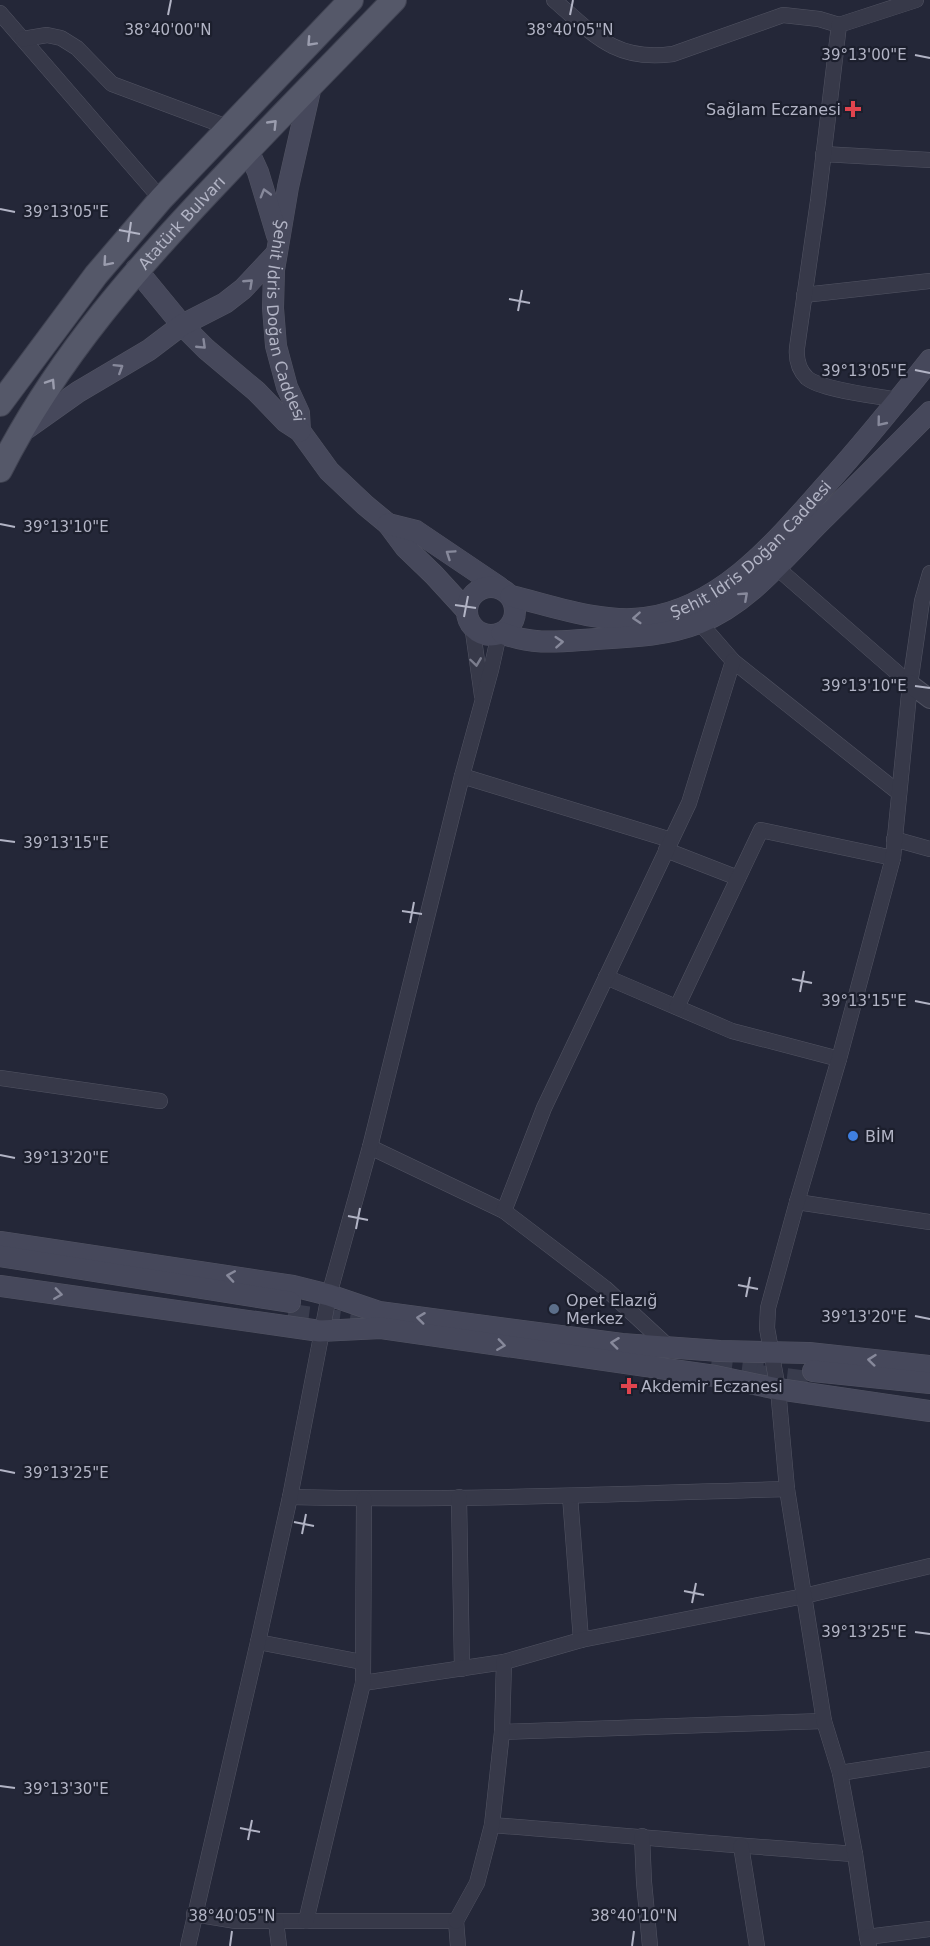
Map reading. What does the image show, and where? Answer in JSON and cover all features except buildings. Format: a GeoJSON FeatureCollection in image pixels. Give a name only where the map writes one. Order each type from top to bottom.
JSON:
{"type":"FeatureCollection","features":[{"type":"Feature","properties":{"kind":"main road","name":"Atatürk Bulvarı"},"geometry":{"type":"LineString","coordinates":[[0,404],[96,275],[161,199],[351,0]]}},
{"type":"Feature","properties":{"kind":"main road","name":"Atatürk Bulvarı"},"geometry":{"type":"LineString","coordinates":[[0,470],[17,435],[65,362],[101,312],[136,270],[248,150],[394,0]]}},
{"type":"Feature","properties":{"kind":"main road","name":"Şehit İdris Doğan Caddesi"},"geometry":{"type":"LineString","coordinates":[[311,86],[277,246],[273,308],[276,346],[288,387],[299,413],[300,431],[329,471],[388,524],[405,547],[435,575],[469,618]]}},
{"type":"Feature","properties":{"kind":"main road"},"geometry":{"type":"LineString","coordinates":[[0,481],[17,435],[78,392],[149,350],[182,325],[225,303],[243,289],[277,246],[258,172],[248,150]]}},
{"type":"Feature","properties":{"kind":"main road"},"geometry":{"type":"LineString","coordinates":[[136,270],[182,325],[206,349],[264,399],[286,422],[300,431]]}},
{"type":"Feature","properties":{"kind":"main road","name":"Şehit İdris Doğan Caddesi"},"geometry":{"type":"LineString","coordinates":[[388,524],[416,531],[505,591],[583,613],[623,619],[667,614],[685,607],[729,581],[767,549],[862,445],[930,360]]}},
{"type":"Feature","properties":{"kind":"main road"},"geometry":{"type":"LineString","coordinates":[[500,633],[511,625],[516,610],[505,591],[491,586],[477,591],[468,603],[469,618],[484,634],[500,633],[521,640],[542,643],[658,635],[700,623],[719,614],[736,603],[776,567],[930,412]]}},
{"type":"Feature","properties":{"kind":"main road"},"geometry":{"type":"LineString","coordinates":[[0,1242],[293,1286],[329,1295],[379,1312],[622,1344],[809,1353],[930,1366]]}},
{"type":"Feature","properties":{"kind":"main road"},"geometry":{"type":"LineString","coordinates":[[0,1256],[289,1308],[0,1270]]}},
{"type":"Feature","properties":{"kind":"main road"},"geometry":{"type":"LineString","coordinates":[[0,1286],[320,1331],[381,1328],[715,1376],[778,1389],[930,1411]]}},
{"type":"Feature","properties":{"kind":"main road"},"geometry":{"type":"LineString","coordinates":[[930,1383],[813,1377],[930,1397]]}},
{"type":"Feature","properties":{"kind":"street"},"geometry":{"type":"LineString","coordinates":[[554,0],[606,43],[622,51],[657,56],[673,54],[783,15],[819,19],[839,25],[916,0]]}},
{"type":"Feature","properties":{"kind":"street"},"geometry":{"type":"LineString","coordinates":[[0,13],[161,199]]}},
{"type":"Feature","properties":{"kind":"street"},"geometry":{"type":"LineString","coordinates":[[839,25],[796,358],[800,369],[808,379],[821,385],[898,400]]}},
{"type":"Feature","properties":{"kind":"street"},"geometry":{"type":"LineString","coordinates":[[23,39],[47,35],[61,38],[77,48],[112,84],[230,128]]}},
{"type":"Feature","properties":{"kind":"street"},"geometry":{"type":"LineString","coordinates":[[824,154],[930,160]]}},
{"type":"Feature","properties":{"kind":"street"},"geometry":{"type":"LineString","coordinates":[[804,295],[930,281]]}},
{"type":"Feature","properties":{"kind":"street"},"geometry":{"type":"LineString","coordinates":[[776,567],[930,699]]}},
{"type":"Feature","properties":{"kind":"street"},"geometry":{"type":"LineString","coordinates":[[930,573],[922,601],[910,684],[893,858],[768,1308],[767,1328],[778,1389],[787,1489],[824,1721],[840,1773],[868,1942],[930,1929]]}},
{"type":"Feature","properties":{"kind":"street"},"geometry":{"type":"LineString","coordinates":[[469,618],[482,699]]}},
{"type":"Feature","properties":{"kind":"street"},"geometry":{"type":"LineString","coordinates":[[700,623],[734,661],[899,793]]}},
{"type":"Feature","properties":{"kind":"street"},"geometry":{"type":"LineString","coordinates":[[188,1946],[290,1497],[320,1331],[370,1148],[462,776],[500,633]]}},
{"type":"Feature","properties":{"kind":"street"},"geometry":{"type":"LineString","coordinates":[[504,1211],[544,1108],[689,803],[734,661]]}},
{"type":"Feature","properties":{"kind":"street"},"geometry":{"type":"LineString","coordinates":[[462,776],[669,845],[738,878]]}},
{"type":"Feature","properties":{"kind":"street"},"geometry":{"type":"LineString","coordinates":[[677,1007],[760,830],[893,858]]}},
{"type":"Feature","properties":{"kind":"street"},"geometry":{"type":"LineString","coordinates":[[894,839],[930,849]]}},
{"type":"Feature","properties":{"kind":"street"},"geometry":{"type":"LineString","coordinates":[[606,977],[732,1031],[839,1059]]}},
{"type":"Feature","properties":{"kind":"street"},"geometry":{"type":"LineString","coordinates":[[0,1078],[160,1101]]}},
{"type":"Feature","properties":{"kind":"street"},"geometry":{"type":"LineString","coordinates":[[370,1148],[504,1211],[605,1288],[670,1348]]}},
{"type":"Feature","properties":{"kind":"street"},"geometry":{"type":"LineString","coordinates":[[797,1202],[930,1222]]}},
{"type":"Feature","properties":{"kind":"street"},"geometry":{"type":"LineString","coordinates":[[290,1497],[364,1499],[570,1496],[787,1489]]}},
{"type":"Feature","properties":{"kind":"street"},"geometry":{"type":"LineString","coordinates":[[570,1496],[581,1640]]}},
{"type":"Feature","properties":{"kind":"street"},"geometry":{"type":"LineString","coordinates":[[459,1497],[462,1669]]}},
{"type":"Feature","properties":{"kind":"street"},"geometry":{"type":"LineString","coordinates":[[306,1921],[363,1683],[364,1499]]}},
{"type":"Feature","properties":{"kind":"street"},"geometry":{"type":"LineString","coordinates":[[363,1683],[504,1662],[581,1640],[804,1596],[930,1566]]}},
{"type":"Feature","properties":{"kind":"street"},"geometry":{"type":"LineString","coordinates":[[258,1642],[362,1662]]}},
{"type":"Feature","properties":{"kind":"street"},"geometry":{"type":"LineString","coordinates":[[458,1946],[456,1921],[477,1883],[492,1825],[502,1732],[504,1662]]}},
{"type":"Feature","properties":{"kind":"street"},"geometry":{"type":"LineString","coordinates":[[502,1732],[824,1721]]}},
{"type":"Feature","properties":{"kind":"street"},"geometry":{"type":"LineString","coordinates":[[840,1773],[930,1759]]}},
{"type":"Feature","properties":{"kind":"street"},"geometry":{"type":"LineString","coordinates":[[492,1825],[855,1854]]}},
{"type":"Feature","properties":{"kind":"street"},"geometry":{"type":"LineString","coordinates":[[642,1836],[650,1946]]}},
{"type":"Feature","properties":{"kind":"street"},"geometry":{"type":"LineString","coordinates":[[741,1846],[757,1946]]}},
{"type":"Feature","properties":{"kind":"street"},"geometry":{"type":"LineString","coordinates":[[194,1914],[236,1922],[456,1921]]}},
{"type":"Feature","properties":{"kind":"street"},"geometry":{"type":"LineString","coordinates":[[276,1922],[279,1946]]}},
{"type":"Feature","properties":{"kind":"tunnel"},"geometry":{"type":"LineString","coordinates":[[288,1314],[362,1324]]}},
{"type":"Feature","properties":{"kind":"tunnel"},"geometry":{"type":"LineString","coordinates":[[712,1358],[777,1366]]}},
{"type":"Feature","properties":{"kind":"tunnel"},"geometry":{"type":"LineString","coordinates":[[756,1375],[813,1382]]}},
{"type":"Feature","properties":{"kind":"place","name":"Sağlam Eczanesi"},"geometry":{"type":"Point","coordinates":[853,109]}},
{"type":"Feature","properties":{"kind":"place","name":"BİM"},"geometry":{"type":"Point","coordinates":[853,1136]}},
{"type":"Feature","properties":{"kind":"place","name":"Opet Elazığ Merkez"},"geometry":{"type":"Point","coordinates":[554,1309]}},
{"type":"Feature","properties":{"kind":"place","name":"Akdemir Eczanesi"},"geometry":{"type":"Point","coordinates":[629,1386]}}]}
